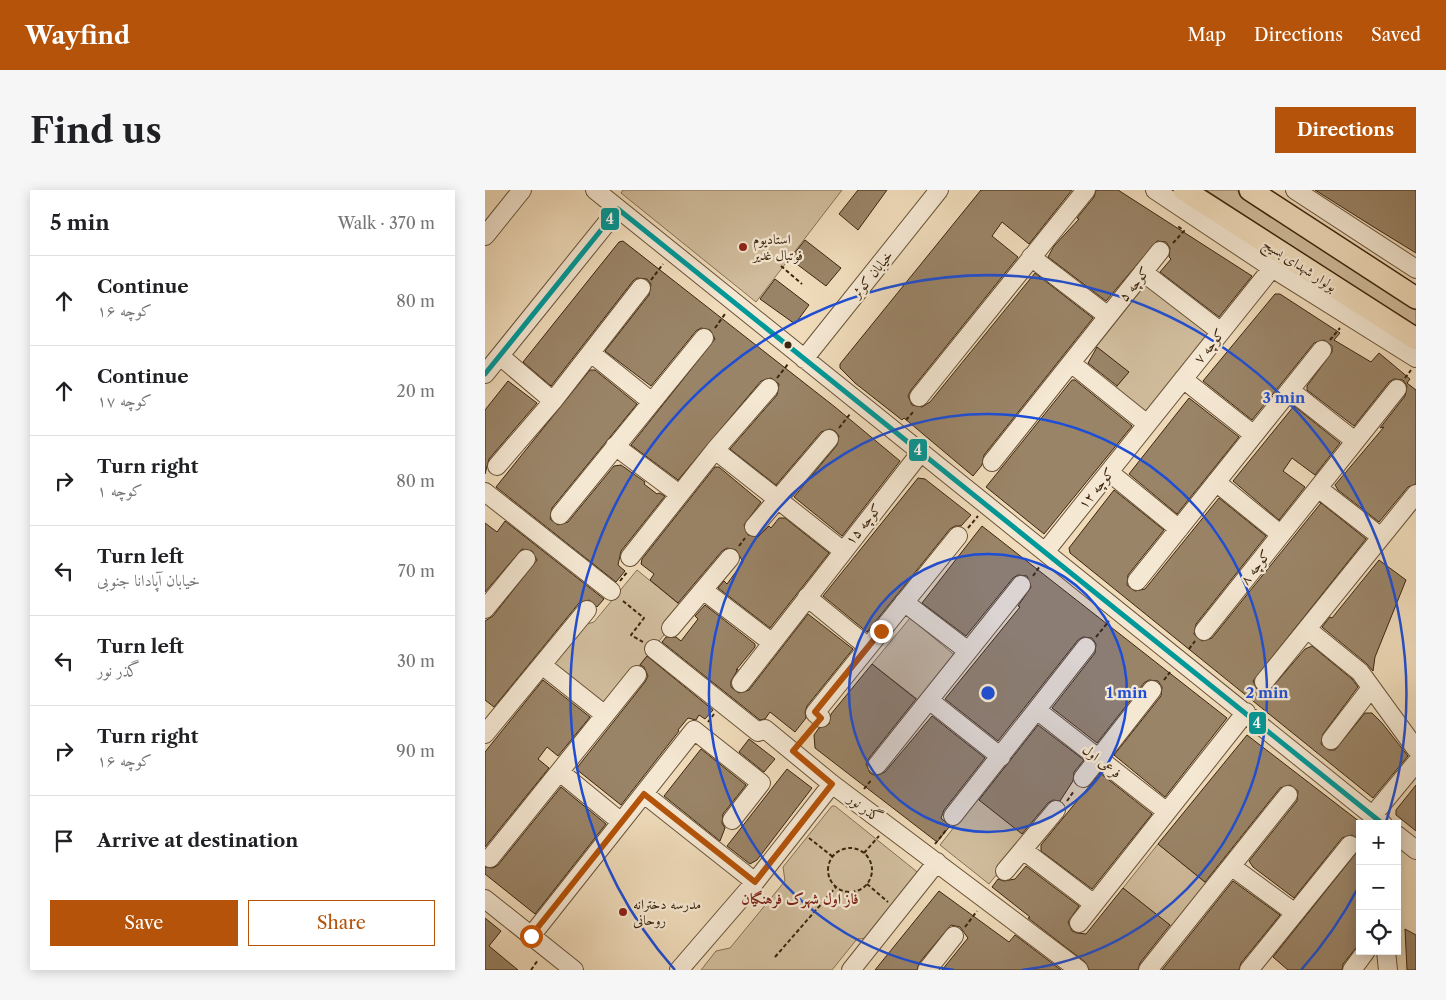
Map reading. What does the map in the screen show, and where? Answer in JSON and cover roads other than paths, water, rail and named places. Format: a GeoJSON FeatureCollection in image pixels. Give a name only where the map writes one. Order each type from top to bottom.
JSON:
{"type":"FeatureCollection","features":[{"type":"Feature","properties":{"kind":"main road","name":"بولوار شهدای بسیج"},"geometry":{"type":"LineString","coordinates":[[1184,190],[1416,339]]}},
{"type":"Feature","properties":{"kind":"main road"},"geometry":{"type":"LineString","coordinates":[[1250,190],[1416,298]]}},
{"type":"Feature","properties":{"kind":"street"},"geometry":{"type":"LineString","coordinates":[[485,236],[522,190]]}},
{"type":"Feature","properties":{"kind":"street"},"geometry":{"type":"LineString","coordinates":[[595,190],[1378,820],[1416,763]]}},
{"type":"Feature","properties":{"kind":"street","name":"خیابان کوثر"},"geometry":{"type":"LineString","coordinates":[[799,355],[939,190]]}},
{"type":"Feature","properties":{"kind":"street"},"geometry":{"type":"LineString","coordinates":[[919,397],[1086,190]]}},
{"type":"Feature","properties":{"kind":"street"},"geometry":{"type":"LineString","coordinates":[[1155,190],[1272,268],[1416,358]]}},
{"type":"Feature","properties":{"kind":"street"},"geometry":{"type":"LineString","coordinates":[[1295,190],[1416,269]]}},
{"type":"Feature","properties":{"kind":"street"},"geometry":{"type":"LineString","coordinates":[[485,374],[618,209]]}},
{"type":"Feature","properties":{"kind":"street"},"geometry":{"type":"LineString","coordinates":[[1190,213],[1240,227]]}},
{"type":"Feature","properties":{"kind":"street","name":"کوچه ۵"},"geometry":{"type":"LineString","coordinates":[[992,462],[1160,251]]}},
{"type":"Feature","properties":{"kind":"street"},"geometry":{"type":"LineString","coordinates":[[1031,257],[1108,316]]}},
{"type":"Feature","properties":{"kind":"street","name":"کوچه ۷"},"geometry":{"type":"LineString","coordinates":[[1147,424],[1272,268]]}},
{"type":"Feature","properties":{"kind":"street"},"geometry":{"type":"LineString","coordinates":[[1143,272],[1221,332]]}},
{"type":"Feature","properties":{"kind":"street"},"geometry":{"type":"LineString","coordinates":[[497,466],[559,394],[641,288]]}},
{"type":"Feature","properties":{"kind":"street"},"geometry":{"type":"LineString","coordinates":[[560,515],[704,338]]}},
{"type":"Feature","properties":{"kind":"street"},"geometry":{"type":"LineString","coordinates":[[1137,581],[1322,350]]}},
{"type":"Feature","properties":{"kind":"street"},"geometry":{"type":"LineString","coordinates":[[591,353],[652,402]]}},
{"type":"Feature","properties":{"kind":"street"},"geometry":{"type":"LineString","coordinates":[[499,356],[559,394]]}},
{"type":"Feature","properties":{"kind":"street"},"geometry":{"type":"LineString","coordinates":[[1071,363],[1147,424]]}},
{"type":"Feature","properties":{"kind":"street"},"geometry":{"type":"LineString","coordinates":[[1183,379],[1254,435]]}},
{"type":"Feature","properties":{"kind":"street"},"geometry":{"type":"LineString","coordinates":[[629,557],[715,450],[769,388]]}},
{"type":"Feature","properties":{"kind":"street","name":"کوچه ۸"},"geometry":{"type":"LineString","coordinates":[[1204,631],[1397,389]]}},
{"type":"Feature","properties":{"kind":"street"},"geometry":{"type":"LineString","coordinates":[[1290,390],[1355,441]]}},
{"type":"Feature","properties":{"kind":"street","name":"کوچه ۱۲"},"geometry":{"type":"LineString","coordinates":[[1045,552],[1147,424]]}},
{"type":"Feature","properties":{"kind":"street"},"geometry":{"type":"LineString","coordinates":[[753,527],[829,439]]}},
{"type":"Feature","properties":{"kind":"street"},"geometry":{"type":"LineString","coordinates":[[615,446],[679,494]]}},
{"type":"Feature","properties":{"kind":"street"},"geometry":{"type":"LineString","coordinates":[[715,450],[842,550]]}},
{"type":"Feature","properties":{"kind":"street","name":"کوچه ۱۵"},"geometry":{"type":"LineString","coordinates":[[741,683],[842,550],[921,452]]}},
{"type":"Feature","properties":{"kind":"street"},"geometry":{"type":"LineString","coordinates":[[1109,472],[1179,529]]}},
{"type":"Feature","properties":{"kind":"street"},"geometry":{"type":"LineString","coordinates":[[1221,476],[1280,534]]}},
{"type":"Feature","properties":{"kind":"street"},"geometry":{"type":"LineString","coordinates":[[1318,488],[1381,537]]}},
{"type":"Feature","properties":{"kind":"street"},"geometry":{"type":"LineString","coordinates":[[485,492],[611,591]]}},
{"type":"Feature","properties":{"kind":"street"},"geometry":{"type":"LineString","coordinates":[[1264,682],[1416,494]]}},
{"type":"Feature","properties":{"kind":"street"},"geometry":{"type":"LineString","coordinates":[[821,718],[815,712],[958,536]]}},
{"type":"Feature","properties":{"kind":"street"},"geometry":{"type":"LineString","coordinates":[[671,628],[730,558]]}},
{"type":"Feature","properties":{"kind":"street"},"geometry":{"type":"LineString","coordinates":[[485,609],[526,559]]}},
{"type":"Feature","properties":{"kind":"street"},"geometry":{"type":"LineString","coordinates":[[877,765],[1021,585]]}},
{"type":"Feature","properties":{"kind":"street"},"geometry":{"type":"LineString","coordinates":[[703,590],[771,642]]}},
{"type":"Feature","properties":{"kind":"street"},"geometry":{"type":"LineString","coordinates":[[807,597],[868,647]]}},
{"type":"Feature","properties":{"kind":"street"},"geometry":{"type":"LineString","coordinates":[[905,602],[968,651]]}},
{"type":"Feature","properties":{"kind":"street"},"geometry":{"type":"LineString","coordinates":[[488,725],[587,610]]}},
{"type":"Feature","properties":{"kind":"street"},"geometry":{"type":"LineString","coordinates":[[1307,629],[1360,672],[1416,749]]}},
{"type":"Feature","properties":{"kind":"street"},"geometry":{"type":"LineString","coordinates":[[953,816],[1038,712],[1087,647]]}},
{"type":"Feature","properties":{"kind":"street","name":"گذر نور"},"geometry":{"type":"LineString","coordinates":[[654,649],[758,732],[765,729],[832,784],[1079,970]]}},
{"type":"Feature","properties":{"kind":"street"},"geometry":{"type":"LineString","coordinates":[[542,664],[605,715]]}},
{"type":"Feature","properties":{"kind":"street"},"geometry":{"type":"LineString","coordinates":[[490,858],[637,676]]}},
{"type":"Feature","properties":{"kind":"street"},"geometry":{"type":"LineString","coordinates":[[1331,740],[1371,688]]}},
{"type":"Feature","properties":{"kind":"street"},"geometry":{"type":"LineString","coordinates":[[1083,778],[1152,690]]}},
{"type":"Feature","properties":{"kind":"street"},"geometry":{"type":"LineString","coordinates":[[929,700],[1001,756]]}},
{"type":"Feature","properties":{"kind":"street","name":"فرعی اول"},"geometry":{"type":"LineString","coordinates":[[1038,712],[1167,812]]}},
{"type":"Feature","properties":{"kind":"street"},"geometry":{"type":"LineString","coordinates":[[1079,923],[1245,712]]}},
{"type":"Feature","properties":{"kind":"street"},"geometry":{"type":"LineString","coordinates":[[531,936],[694,730],[761,783],[732,820]]}},
{"type":"Feature","properties":{"kind":"street"},"geometry":{"type":"LineString","coordinates":[[560,772],[621,822]]}},
{"type":"Feature","properties":{"kind":"street"},"geometry":{"type":"LineString","coordinates":[[679,970],[755,882],[832,784]]}},
{"type":"Feature","properties":{"kind":"street"},"geometry":{"type":"LineString","coordinates":[[644,794],[755,882]]}},
{"type":"Feature","properties":{"kind":"street"},"geometry":{"type":"LineString","coordinates":[[1148,970],[1288,795]]}},
{"type":"Feature","properties":{"kind":"street"},"geometry":{"type":"LineString","coordinates":[[1005,871],[1055,810]]}},
{"type":"Feature","properties":{"kind":"street"},"geometry":{"type":"LineString","coordinates":[[1401,838],[1416,850]]}},
{"type":"Feature","properties":{"kind":"street"},"geometry":{"type":"LineString","coordinates":[[1259,966],[1295,913],[1350,845]]}},
{"type":"Feature","properties":{"kind":"street"},"geometry":{"type":"LineString","coordinates":[[1023,850],[1094,904]]}},
{"type":"Feature","properties":{"kind":"street"},"geometry":{"type":"LineString","coordinates":[[851,970],[898,911],[932,858]]}},
{"type":"Feature","properties":{"kind":"street"},"geometry":{"type":"LineString","coordinates":[[1231,866],[1295,913]]}},
{"type":"Feature","properties":{"kind":"street"},"geometry":{"type":"LineString","coordinates":[[485,899],[574,970]]}},
{"type":"Feature","properties":{"kind":"street"},"geometry":{"type":"LineString","coordinates":[[927,970],[954,936]]}},
{"type":"Feature","properties":{"kind":"street"},"geometry":{"type":"LineString","coordinates":[[1351,970],[1363,955]]}},
{"type":"Feature","properties":{"kind":"street"},"geometry":{"type":"LineString","coordinates":[[1386,955],[1388,970]]}},
{"type":"Feature","properties":{"kind":"place","name":"استادیوم فوتبال غدیر"},"geometry":{"type":"Point","coordinates":[743,247]}},
{"type":"Feature","properties":{"kind":"place","name":"مدرسه دخترانه روحانی"},"geometry":{"type":"Point","coordinates":[623,912]}},
{"type":"Feature","properties":{"kind":"district","name":"فاز اول شهرک فرهنگیان"},"geometry":{"type":"Point","coordinates":[800,898]}}]}
